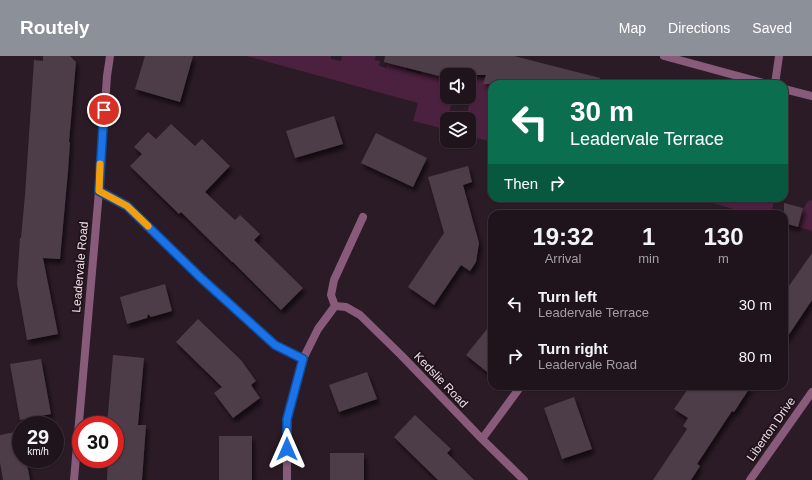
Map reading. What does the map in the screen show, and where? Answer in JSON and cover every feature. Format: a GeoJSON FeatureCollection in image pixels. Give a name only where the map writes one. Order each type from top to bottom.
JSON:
{"type":"FeatureCollection","features":[{"type":"Feature","properties":{"kind":"street","name":"Leadervale Road"},"geometry":{"type":"LineString","coordinates":[[74,480],[99,191],[106,83],[110,56]]}},
{"type":"Feature","properties":{"kind":"street"},"geometry":{"type":"LineString","coordinates":[[664,56],[752,80]]}},
{"type":"Feature","properties":{"kind":"street"},"geometry":{"type":"LineString","coordinates":[[776,80],[779,56]]}},
{"type":"Feature","properties":{"kind":"street"},"geometry":{"type":"LineString","coordinates":[[788,90],[812,96]]}},
{"type":"Feature","properties":{"kind":"street"},"geometry":{"type":"LineString","coordinates":[[99,191],[127,206],[201,278],[275,345],[303,359]]}},
{"type":"Feature","properties":{"kind":"street"},"geometry":{"type":"LineString","coordinates":[[287,480],[287,419],[303,359],[318,329],[335,306],[331,295],[334,280],[363,217]]}},
{"type":"Feature","properties":{"kind":"street","name":"Kedslie Road"},"geometry":{"type":"LineString","coordinates":[[335,306],[346,307],[360,315],[524,480]]}},
{"type":"Feature","properties":{"kind":"street"},"geometry":{"type":"LineString","coordinates":[[482,439],[518,390]]}},
{"type":"Feature","properties":{"kind":"street","name":"Liberton Drive"},"geometry":{"type":"LineString","coordinates":[[750,480],[812,392]]}},
{"type":"Feature","properties":{"kind":"shaded area"},"geometry":{"type":"Polygon","coordinates":[[[247,56],[331,56],[331,59],[341,61],[342,56],[376,56],[375,60],[380,61],[379,66],[386,68],[389,56],[409,57],[406,70],[421,74],[425,61],[433,74],[440,76],[440,104],[451,104],[449,112],[440,112],[440,128],[413,121],[418,103],[247,56]]]}},
{"type":"Feature","properties":{"kind":"shaded area"},"geometry":{"type":"Polygon","coordinates":[[[476,75],[485,78],[484,82],[488,83],[488,141],[476,138],[476,112],[468,112],[469,104],[476,104],[476,75]]]}},
{"type":"Feature","properties":{"kind":"shaded area"},"geometry":{"type":"Polygon","coordinates":[[[812,200],[812,231],[798,227],[802,211],[808,201],[812,200]]]}},
{"type":"Feature","properties":{"kind":"shaded area"},"geometry":{"type":"Polygon","coordinates":[[[709,202],[774,202],[772,210],[737,210],[709,202]]]}},
{"type":"Feature","properties":{"kind":"building"},"geometry":{"type":"Polygon","coordinates":[[[43,56],[70,56],[76,62],[60,259],[43,258],[58,334],[27,340],[17,284],[25,195],[34,60],[43,61],[43,56]]]}},
{"type":"Feature","properties":{"kind":"building"},"geometry":{"type":"Polygon","coordinates":[[[145,56],[193,56],[180,102],[135,89],[145,56]]]}},
{"type":"Feature","properties":{"kind":"building"},"geometry":{"type":"Polygon","coordinates":[[[385,56],[514,56],[600,78],[600,80],[488,80],[488,84],[483,84],[486,75],[476,75],[476,68],[440,68],[440,76],[384,62],[385,56]]]}},
{"type":"Feature","properties":{"kind":"building"},"geometry":{"type":"Polygon","coordinates":[[[334,116],[343,144],[295,158],[286,131],[334,116]]]}},
{"type":"Feature","properties":{"kind":"building"},"geometry":{"type":"Polygon","coordinates":[[[171,124],[195,146],[202,139],[230,166],[205,192],[235,220],[240,215],[260,234],[254,240],[303,288],[281,310],[181,212],[179,214],[130,166],[142,154],[134,147],[148,132],[156,139],[171,124]]]}},
{"type":"Feature","properties":{"kind":"building"},"geometry":{"type":"Polygon","coordinates":[[[376,133],[427,158],[413,187],[361,163],[376,133]]]}},
{"type":"Feature","properties":{"kind":"building"},"geometry":{"type":"Polygon","coordinates":[[[468,166],[472,182],[463,185],[479,243],[476,262],[470,271],[461,265],[434,305],[408,287],[444,233],[428,177],[468,166]]]}},
{"type":"Feature","properties":{"kind":"building"},"geometry":{"type":"Polygon","coordinates":[[[784,203],[803,208],[798,227],[788,224],[788,210],[784,210],[784,203]]]}},
{"type":"Feature","properties":{"kind":"building"},"geometry":{"type":"Polygon","coordinates":[[[812,253],[812,300],[788,336],[788,287],[812,253]]]}},
{"type":"Feature","properties":{"kind":"building"},"geometry":{"type":"Polygon","coordinates":[[[165,284],[172,311],[151,317],[148,314],[147,318],[127,324],[120,297],[165,284]]]}},
{"type":"Feature","properties":{"kind":"building"},"geometry":{"type":"Polygon","coordinates":[[[198,319],[241,360],[256,381],[251,385],[260,398],[233,418],[214,393],[222,387],[176,342],[198,319]]]}},
{"type":"Feature","properties":{"kind":"building"},"geometry":{"type":"Polygon","coordinates":[[[488,328],[488,373],[466,355],[488,328]]]}},
{"type":"Feature","properties":{"kind":"building"},"geometry":{"type":"Polygon","coordinates":[[[113,355],[144,358],[138,425],[146,425],[142,480],[107,480],[108,468],[124,468],[124,416],[108,416],[113,355]]]}},
{"type":"Feature","properties":{"kind":"building"},"geometry":{"type":"Polygon","coordinates":[[[41,359],[51,414],[41,416],[19,416],[10,364],[41,359]]]}},
{"type":"Feature","properties":{"kind":"building"},"geometry":{"type":"Polygon","coordinates":[[[367,372],[377,399],[339,412],[329,385],[367,372]]]}},
{"type":"Feature","properties":{"kind":"building"},"geometry":{"type":"Polygon","coordinates":[[[687,390],[748,390],[734,412],[732,411],[697,464],[700,466],[691,480],[653,480],[687,429],[683,426],[688,418],[674,409],[687,390]]]}},
{"type":"Feature","properties":{"kind":"building"},"geometry":{"type":"Polygon","coordinates":[[[574,397],[592,449],[562,459],[544,408],[574,397]]]}},
{"type":"Feature","properties":{"kind":"building"},"geometry":{"type":"Polygon","coordinates":[[[415,415],[451,449],[447,453],[474,480],[438,480],[394,437],[415,415]]]}},
{"type":"Feature","properties":{"kind":"building"},"geometry":{"type":"Polygon","coordinates":[[[12,433],[12,468],[28,468],[30,480],[3,480],[0,462],[0,435],[12,433]]]}},
{"type":"Feature","properties":{"kind":"building"},"geometry":{"type":"Polygon","coordinates":[[[219,436],[252,436],[252,480],[219,480],[219,436]]]}},
{"type":"Feature","properties":{"kind":"building"},"geometry":{"type":"Polygon","coordinates":[[[330,453],[364,453],[364,480],[330,480],[330,453]]]}},
{"type":"Feature","properties":{"kind":"slow traffic"},"geometry":{"type":"LineString","coordinates":[[100,164],[99,191],[127,206],[148,226]]}},
{"type":"Feature","properties":{"kind":"route"},"geometry":{"type":"LineString","coordinates":[[104,110],[99,191],[127,206],[201,278],[275,345],[303,359],[287,419],[287,449]]}}]}
